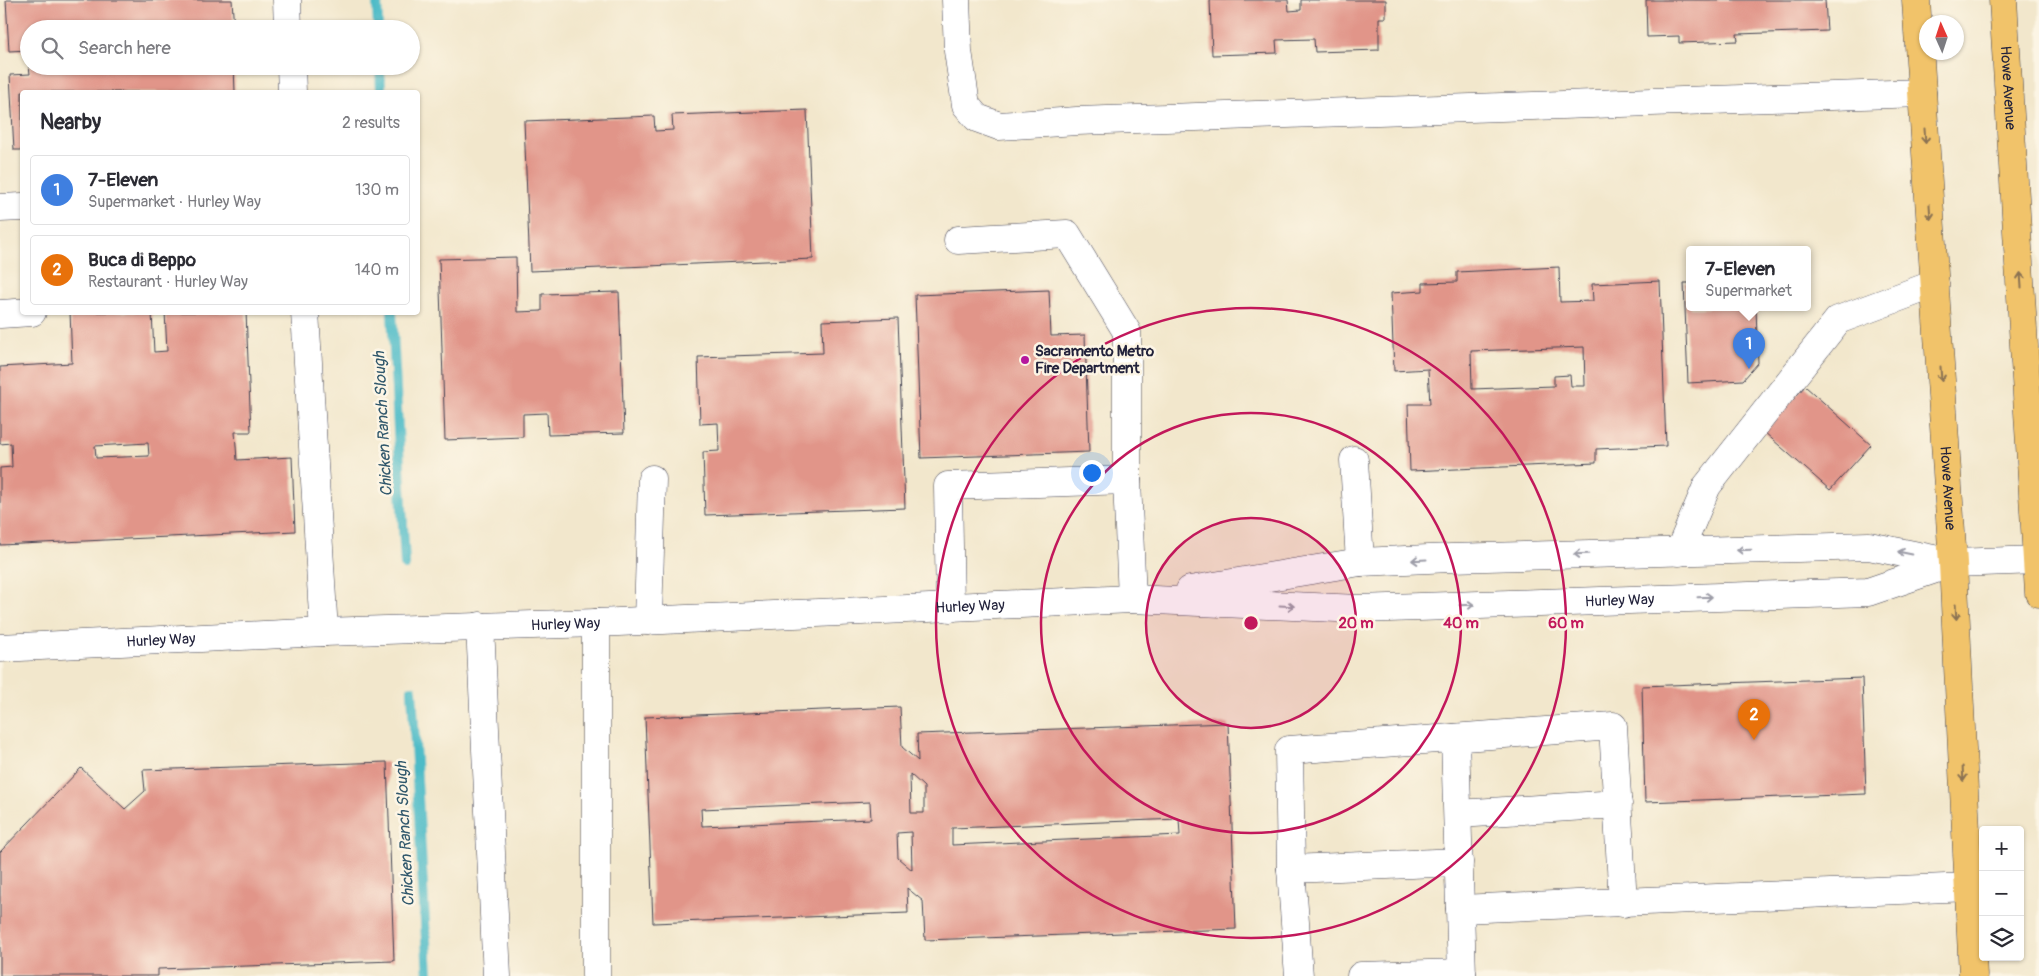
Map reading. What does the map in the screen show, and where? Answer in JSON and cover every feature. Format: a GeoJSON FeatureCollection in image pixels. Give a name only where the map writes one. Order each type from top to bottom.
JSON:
{"type":"FeatureCollection","features":[{"type":"Feature","properties":{"kind":"main road","name":"Howe Avenue"},"geometry":{"type":"LineString","coordinates":[[1916,0],[1953,563],[1973,976]]}},
{"type":"Feature","properties":{"kind":"main road","name":"Howe Avenue"},"geometry":{"type":"LineString","coordinates":[[2003,0],[2031,313],[2039,593]]}},
{"type":"Feature","properties":{"kind":"street"},"geometry":{"type":"LineString","coordinates":[[287,0],[288,20]]}},
{"type":"Feature","properties":{"kind":"street"},"geometry":{"type":"LineString","coordinates":[[956,0],[958,51],[966,105],[977,118],[1000,126],[1076,121],[1922,93]]}},
{"type":"Feature","properties":{"kind":"street"},"geometry":{"type":"LineString","coordinates":[[291,75],[292,90]]}},
{"type":"Feature","properties":{"kind":"street"},"geometry":{"type":"LineString","coordinates":[[0,208],[20,207]]}},
{"type":"Feature","properties":{"kind":"street"},"geometry":{"type":"LineString","coordinates":[[958,240],[1067,234],[1126,332],[1127,480],[1132,600]]}},
{"type":"Feature","properties":{"kind":"street"},"geometry":{"type":"LineString","coordinates":[[1679,552],[1707,486],[1838,320],[1934,284]]}},
{"type":"Feature","properties":{"kind":"street"},"geometry":{"type":"LineString","coordinates":[[0,314],[20,313]]}},
{"type":"Feature","properties":{"kind":"street"},"geometry":{"type":"LineString","coordinates":[[305,315],[324,632]]}},
{"type":"Feature","properties":{"kind":"street"},"geometry":{"type":"LineString","coordinates":[[1354,460],[1360,562]]}},
{"type":"Feature","properties":{"kind":"street"},"geometry":{"type":"LineString","coordinates":[[648,621],[652,479]]}},
{"type":"Feature","properties":{"kind":"street"},"geometry":{"type":"LineString","coordinates":[[950,608],[948,486],[1127,480]]}},
{"type":"Feature","properties":{"kind":"street","name":"Hurley Way"},"geometry":{"type":"LineString","coordinates":[[1132,600],[1360,562],[1869,546],[1953,563],[2038,560]]}},
{"type":"Feature","properties":{"kind":"street","name":"Hurley Way"},"geometry":{"type":"LineString","coordinates":[[0,648],[324,632],[596,624],[1132,600],[1359,609],[1868,592],[1953,563]]}},
{"type":"Feature","properties":{"kind":"street"},"geometry":{"type":"LineString","coordinates":[[596,624],[596,976]]}},
{"type":"Feature","properties":{"kind":"street"},"geometry":{"type":"LineString","coordinates":[[480,626],[497,976]]}},
{"type":"Feature","properties":{"kind":"street"},"geometry":{"type":"LineString","coordinates":[[1299,976],[1291,869],[1289,750],[1613,726],[1623,903]]}},
{"type":"Feature","properties":{"kind":"street"},"geometry":{"type":"LineString","coordinates":[[1361,976],[1462,974],[1455,738]]}},
{"type":"Feature","properties":{"kind":"street"},"geometry":{"type":"LineString","coordinates":[[1458,814],[1618,804]]}},
{"type":"Feature","properties":{"kind":"street"},"geometry":{"type":"LineString","coordinates":[[1291,869],[1459,862]]}},
{"type":"Feature","properties":{"kind":"street"},"geometry":{"type":"LineString","coordinates":[[1460,909],[1969,887]]}},
{"type":"Feature","properties":{"kind":"building"},"geometry":{"type":"Polygon","coordinates":[[[6,0],[232,0],[233,20],[20,20],[20,50],[9,51],[6,0]]]}},
{"type":"Feature","properties":{"kind":"building"},"geometry":{"type":"Polygon","coordinates":[[[1210,0],[1288,0],[1289,11],[1301,10],[1301,0],[1386,0],[1386,18],[1379,18],[1379,50],[1315,52],[1314,39],[1276,40],[1277,53],[1212,55],[1210,0]]]}},
{"type":"Feature","properties":{"kind":"building"},"geometry":{"type":"Polygon","coordinates":[[[1646,0],[1825,0],[1827,31],[1737,34],[1738,41],[1679,43],[1679,36],[1647,37],[1646,0]]]}},
{"type":"Feature","properties":{"kind":"building"},"geometry":{"type":"Polygon","coordinates":[[[10,75],[234,75],[235,90],[20,90],[20,150],[14,150],[10,75]]]}},
{"type":"Feature","properties":{"kind":"building"},"geometry":{"type":"Polygon","coordinates":[[[807,110],[813,259],[530,271],[524,121],[654,116],[655,131],[673,130],[672,115],[807,110]]]}},
{"type":"Feature","properties":{"kind":"building"},"geometry":{"type":"Polygon","coordinates":[[[516,257],[517,312],[542,311],[542,294],[619,292],[624,433],[548,435],[547,413],[523,414],[523,437],[445,440],[439,259],[516,257]]]}},
{"type":"Feature","properties":{"kind":"building"},"geometry":{"type":"Polygon","coordinates":[[[1559,267],[1560,302],[1593,301],[1592,284],[1660,281],[1666,446],[1596,449],[1596,463],[1410,471],[1408,404],[1430,404],[1428,369],[1394,371],[1391,293],[1423,291],[1423,283],[1457,282],[1457,272],[1559,267]],[[1584,347],[1471,351],[1472,389],[1554,386],[1554,376],[1570,375],[1571,386],[1585,386],[1584,347]]]}},
{"type":"Feature","properties":{"kind":"building"},"geometry":{"type":"Polygon","coordinates":[[[1684,283],[1686,283],[1686,311],[1756,311],[1758,363],[1743,380],[1688,383],[1684,283]]]}},
{"type":"Feature","properties":{"kind":"building"},"geometry":{"type":"Polygon","coordinates":[[[1049,290],[1051,336],[1085,335],[1089,452],[921,458],[915,295],[1049,290]]]}},
{"type":"Feature","properties":{"kind":"building"},"geometry":{"type":"Polygon","coordinates":[[[70,315],[152,315],[154,352],[167,351],[165,315],[246,315],[251,432],[235,432],[237,460],[292,457],[295,531],[0,545],[0,468],[12,467],[11,443],[0,444],[0,367],[72,363],[70,315]],[[148,443],[95,446],[96,458],[149,456],[148,443]]]}},
{"type":"Feature","properties":{"kind":"building"},"geometry":{"type":"Polygon","coordinates":[[[898,318],[905,508],[705,515],[703,452],[719,451],[718,423],[700,424],[698,357],[823,353],[822,321],[898,318]]]}},
{"type":"Feature","properties":{"kind":"building"},"geometry":{"type":"Polygon","coordinates":[[[1805,386],[1871,445],[1830,490],[1764,432],[1805,386]]]}},
{"type":"Feature","properties":{"kind":"building"},"geometry":{"type":"Polygon","coordinates":[[[1862,678],[1866,794],[1645,802],[1642,686],[1862,678]]]}},
{"type":"Feature","properties":{"kind":"building"},"geometry":{"type":"Polygon","coordinates":[[[900,707],[902,747],[918,761],[917,734],[1228,723],[1236,929],[925,940],[923,901],[907,888],[908,913],[653,923],[645,717],[900,707]],[[910,774],[911,813],[924,813],[924,787],[910,774]],[[870,802],[701,809],[702,826],[871,819],[870,802]],[[1179,819],[952,828],[952,845],[1180,835],[1179,819]],[[911,832],[897,833],[898,858],[912,870],[911,832]]]}},
{"type":"Feature","properties":{"kind":"building"},"geometry":{"type":"Polygon","coordinates":[[[387,762],[394,961],[158,969],[158,976],[0,976],[0,852],[81,768],[125,809],[145,791],[143,770],[387,762]]]}},
{"type":"Feature","properties":{"kind":"waterway","name":"Chicken Ranch Slough"},"geometry":{"type":"LineString","coordinates":[[377,0],[378,20]]}},
{"type":"Feature","properties":{"kind":"waterway","name":"Chicken Ranch Slough"},"geometry":{"type":"LineString","coordinates":[[380,75],[381,90]]}},
{"type":"Feature","properties":{"kind":"waterway","name":"Chicken Ranch Slough"},"geometry":{"type":"LineString","coordinates":[[392,315],[405,565]]}},
{"type":"Feature","properties":{"kind":"waterway","name":"Chicken Ranch Slough"},"geometry":{"type":"LineString","coordinates":[[412,690],[428,976]]}},
{"type":"Feature","properties":{"kind":"place","name":"Sacramento Metro Fire Department"},"geometry":{"type":"Point","coordinates":[1025,360]}},
{"type":"Feature","properties":{"kind":"place","name":"7-Eleven"},"geometry":{"type":"Point","coordinates":[1749,369]}},
{"type":"Feature","properties":{"kind":"place","name":"Buca di Beppo"},"geometry":{"type":"Point","coordinates":[1754,740]}}]}
